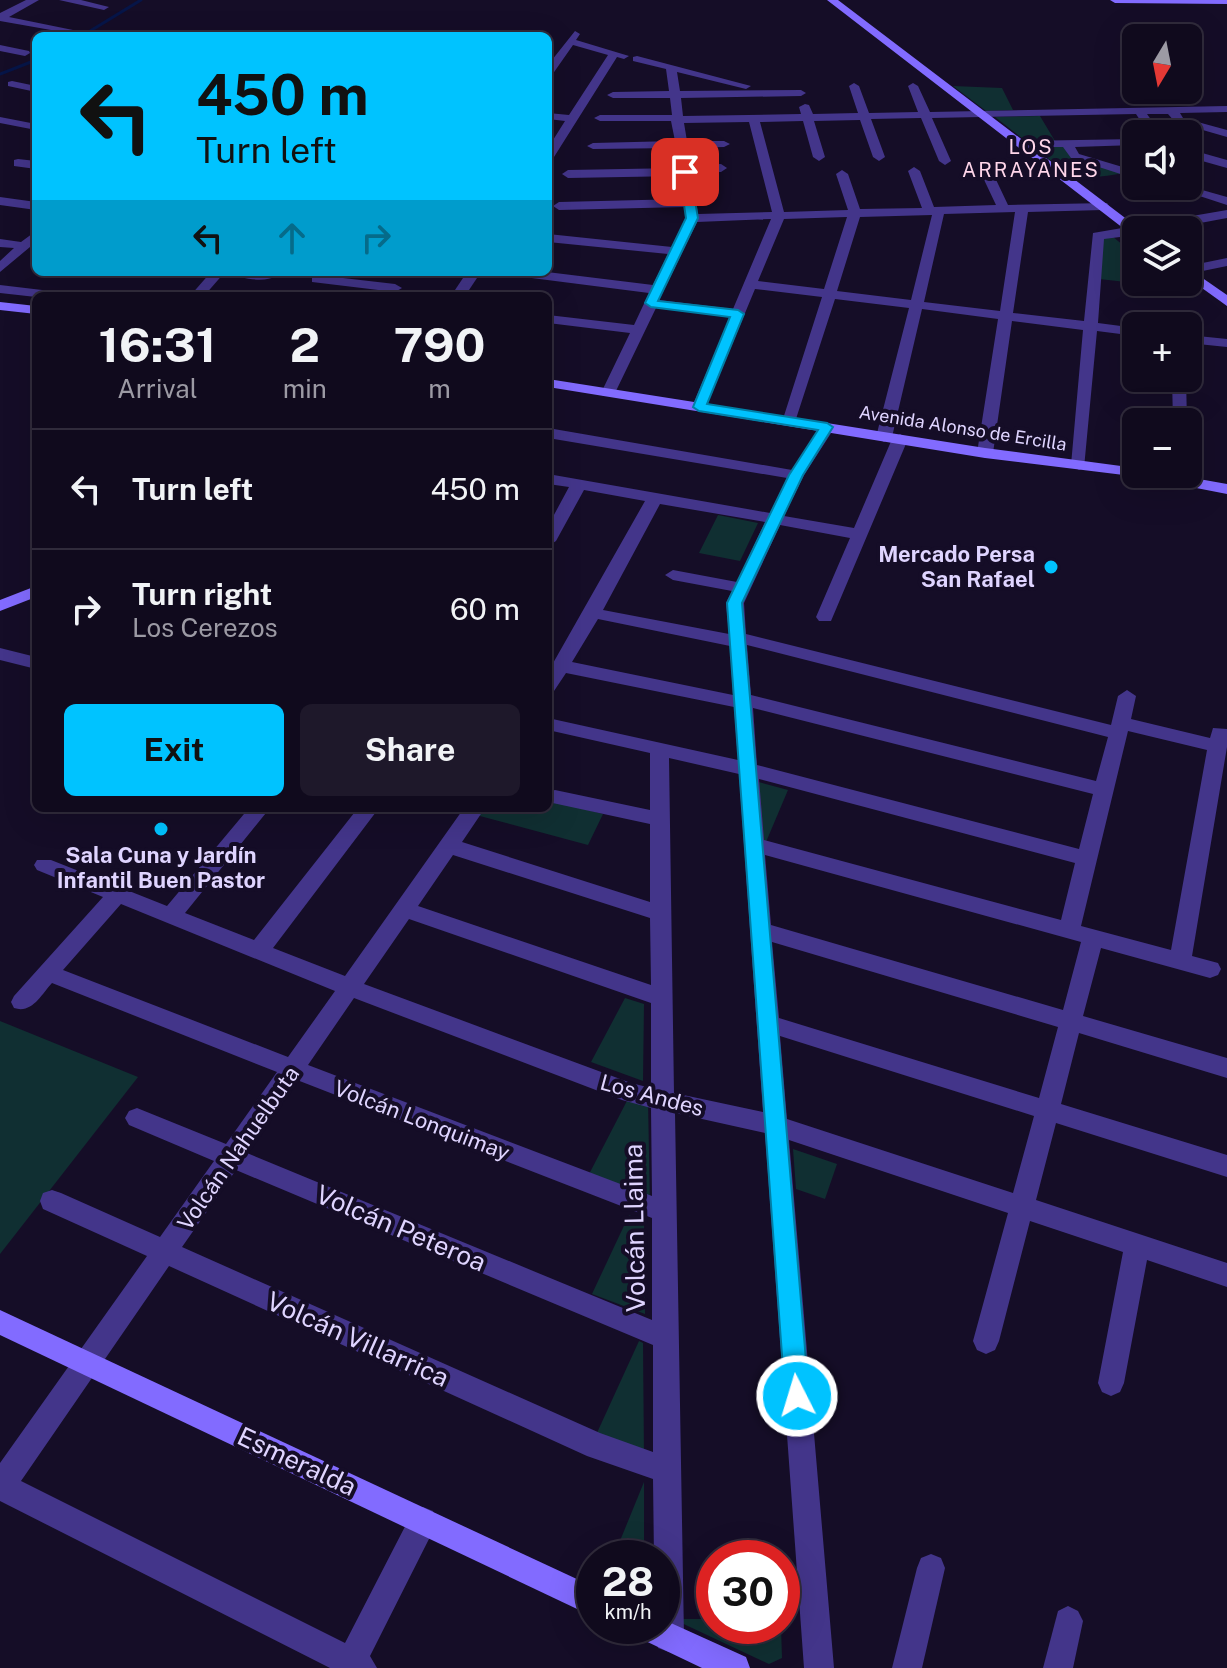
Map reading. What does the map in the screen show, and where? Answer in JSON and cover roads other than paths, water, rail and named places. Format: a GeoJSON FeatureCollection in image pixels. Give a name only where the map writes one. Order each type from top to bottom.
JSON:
{"type":"FeatureCollection","features":[{"type":"Feature","properties":{"kind":"main road"},"geometry":{"type":"LineString","coordinates":[[832,0],[1122,221]]}},
{"type":"Feature","properties":{"kind":"main road"},"geometry":{"type":"LineString","coordinates":[[1115,0],[1227,1]]}},
{"type":"Feature","properties":{"kind":"main road"},"geometry":{"type":"LineString","coordinates":[[1202,282],[1227,302]]}},
{"type":"Feature","properties":{"kind":"main road"},"geometry":{"type":"LineString","coordinates":[[0,306],[32,310]]}},
{"type":"Feature","properties":{"kind":"main road","name":"Avenida Alonso de Ercilla"},"geometry":{"type":"LineString","coordinates":[[552,384],[985,453],[1122,471]]}},
{"type":"Feature","properties":{"kind":"main road"},"geometry":{"type":"LineString","coordinates":[[1202,476],[1227,479]]}},
{"type":"Feature","properties":{"kind":"main road"},"geometry":{"type":"LineString","coordinates":[[1202,484],[1227,489]]}},
{"type":"Feature","properties":{"kind":"main road"},"geometry":{"type":"LineString","coordinates":[[0,606],[32,594]]}},
{"type":"Feature","properties":{"kind":"main road","name":"Esmeralda"},"geometry":{"type":"LineString","coordinates":[[0,1322],[576,1593]]}},
{"type":"Feature","properties":{"kind":"main road"},"geometry":{"type":"LineString","coordinates":[[680,1643],[735,1668]]}},
{"type":"Feature","properties":{"kind":"street"},"geometry":{"type":"LineString","coordinates":[[0,17],[34,0]]}},
{"type":"Feature","properties":{"kind":"street"},"geometry":{"type":"LineString","coordinates":[[64,0],[104,7]]}},
{"type":"Feature","properties":{"kind":"street"},"geometry":{"type":"LineString","coordinates":[[0,17],[68,30]]}},
{"type":"Feature","properties":{"kind":"street"},"geometry":{"type":"LineString","coordinates":[[552,67],[573,38],[620,55],[552,151]]}},
{"type":"Feature","properties":{"kind":"street"},"geometry":{"type":"LineString","coordinates":[[0,48],[25,53]]}},
{"type":"Feature","properties":{"kind":"street"},"geometry":{"type":"LineString","coordinates":[[552,53],[561,54]]}},
{"type":"Feature","properties":{"kind":"street"},"geometry":{"type":"LineString","coordinates":[[637,59],[786,93]]}},
{"type":"Feature","properties":{"kind":"street"},"geometry":{"type":"LineString","coordinates":[[608,393],[676,251],[691,210],[671,68]]}},
{"type":"Feature","properties":{"kind":"street"},"geometry":{"type":"LineString","coordinates":[[12,84],[32,88]]}},
{"type":"Feature","properties":{"kind":"street"},"geometry":{"type":"LineString","coordinates":[[854,86],[879,157]]}},
{"type":"Feature","properties":{"kind":"street"},"geometry":{"type":"LineString","coordinates":[[913,86],[945,161]]}},
{"type":"Feature","properties":{"kind":"street"},"geometry":{"type":"LineString","coordinates":[[613,95],[786,93],[800,90],[819,157]]}},
{"type":"Feature","properties":{"kind":"street"},"geometry":{"type":"LineString","coordinates":[[1067,100],[1074,112]]}},
{"type":"Feature","properties":{"kind":"street"},"geometry":{"type":"LineString","coordinates":[[1127,104],[1142,120]]}},
{"type":"Feature","properties":{"kind":"street"},"geometry":{"type":"LineString","coordinates":[[600,118],[754,119],[1227,109]]}},
{"type":"Feature","properties":{"kind":"street"},"geometry":{"type":"LineString","coordinates":[[1171,110],[1179,120],[1227,134]]}},
{"type":"Feature","properties":{"kind":"street"},"geometry":{"type":"LineString","coordinates":[[552,116],[573,119]]}},
{"type":"Feature","properties":{"kind":"street"},"geometry":{"type":"LineString","coordinates":[[699,407],[779,215],[754,119]]}},
{"type":"Feature","properties":{"kind":"street"},"geometry":{"type":"LineString","coordinates":[[0,120],[32,126]]}},
{"type":"Feature","properties":{"kind":"street"},"geometry":{"type":"LineString","coordinates":[[0,136],[32,126]]}},
{"type":"Feature","properties":{"kind":"street"},"geometry":{"type":"LineString","coordinates":[[1021,144],[1122,142]]}},
{"type":"Feature","properties":{"kind":"street"},"geometry":{"type":"LineString","coordinates":[[1067,143],[1075,156],[1122,171]]}},
{"type":"Feature","properties":{"kind":"street"},"geometry":{"type":"LineString","coordinates":[[593,146],[724,144]]}},
{"type":"Feature","properties":{"kind":"street"},"geometry":{"type":"LineString","coordinates":[[1202,157],[1227,164]]}},
{"type":"Feature","properties":{"kind":"street"},"geometry":{"type":"LineString","coordinates":[[18,163],[32,165]]}},
{"type":"Feature","properties":{"kind":"street"},"geometry":{"type":"LineString","coordinates":[[984,167],[1004,210]]}},
{"type":"Feature","properties":{"kind":"street"},"geometry":{"type":"LineString","coordinates":[[568,174],[721,168]]}},
{"type":"Feature","properties":{"kind":"street"},"geometry":{"type":"LineString","coordinates":[[825,617],[892,438],[934,211],[914,171]]}},
{"type":"Feature","properties":{"kind":"street"},"geometry":{"type":"LineString","coordinates":[[789,422],[855,213],[842,174]]}},
{"type":"Feature","properties":{"kind":"street"},"geometry":{"type":"LineString","coordinates":[[1202,194],[1227,201]]}},
{"type":"Feature","properties":{"kind":"street"},"geometry":{"type":"LineString","coordinates":[[0,201],[32,205]]}},
{"type":"Feature","properties":{"kind":"street"},"geometry":{"type":"LineString","coordinates":[[559,206],[576,223],[676,251]]}},
{"type":"Feature","properties":{"kind":"street"},"geometry":{"type":"LineString","coordinates":[[552,236],[576,223],[691,210],[779,215],[1103,206]]}},
{"type":"Feature","properties":{"kind":"street"},"geometry":{"type":"LineString","coordinates":[[985,453],[1022,209]]}},
{"type":"Feature","properties":{"kind":"street"},"geometry":{"type":"LineString","coordinates":[[1202,219],[1227,214]]}},
{"type":"Feature","properties":{"kind":"street"},"geometry":{"type":"LineString","coordinates":[[1079,465],[1098,236],[1122,233]]}},
{"type":"Feature","properties":{"kind":"street"},"geometry":{"type":"LineString","coordinates":[[0,243],[31,242]]}},
{"type":"Feature","properties":{"kind":"street"},"geometry":{"type":"LineString","coordinates":[[0,268],[31,242]]}},
{"type":"Feature","properties":{"kind":"street"},"geometry":{"type":"LineString","coordinates":[[1202,268],[1227,262]]}},
{"type":"Feature","properties":{"kind":"street"},"geometry":{"type":"LineString","coordinates":[[200,292],[214,276]]}},
{"type":"Feature","properties":{"kind":"street"},"geometry":{"type":"LineString","coordinates":[[538,276],[738,314]]}},
{"type":"Feature","properties":{"kind":"street"},"geometry":{"type":"LineString","coordinates":[[317,279],[395,288]]}},
{"type":"Feature","properties":{"kind":"street"},"geometry":{"type":"LineString","coordinates":[[750,284],[1122,330]]}},
{"type":"Feature","properties":{"kind":"street"},"geometry":{"type":"LineString","coordinates":[[0,289],[32,293]]}},
{"type":"Feature","properties":{"kind":"street"},"geometry":{"type":"LineString","coordinates":[[552,319],[638,330]]}},
{"type":"Feature","properties":{"kind":"street"},"geometry":{"type":"LineString","coordinates":[[1202,340],[1227,343]]}},
{"type":"Feature","properties":{"kind":"street"},"geometry":{"type":"LineString","coordinates":[[819,1668],[735,603],[796,475],[827,427]]}},
{"type":"Feature","properties":{"kind":"street"},"geometry":{"type":"LineString","coordinates":[[552,434],[796,475]]}},
{"type":"Feature","properties":{"kind":"street"},"geometry":{"type":"LineString","coordinates":[[552,480],[858,534]]}},
{"type":"Feature","properties":{"kind":"street"},"geometry":{"type":"LineString","coordinates":[[552,534],[579,484]]}},
{"type":"Feature","properties":{"kind":"street"},"geometry":{"type":"LineString","coordinates":[[552,681],[593,613],[655,498]]}},
{"type":"Feature","properties":{"kind":"street"},"geometry":{"type":"LineString","coordinates":[[673,575],[742,588]]}},
{"type":"Feature","properties":{"kind":"street"},"geometry":{"type":"LineString","coordinates":[[593,613],[738,640],[1119,728],[1218,740],[1180,961]]}},
{"type":"Feature","properties":{"kind":"street"},"geometry":{"type":"LineString","coordinates":[[0,654],[32,662]]}},
{"type":"Feature","properties":{"kind":"street"},"geometry":{"type":"LineString","coordinates":[[561,666],[742,701],[1104,790]]}},
{"type":"Feature","properties":{"kind":"street"},"geometry":{"type":"LineString","coordinates":[[1069,931],[1127,696]]}},
{"type":"Feature","properties":{"kind":"street"},"geometry":{"type":"LineString","coordinates":[[552,725],[748,769],[1087,859]]}},
{"type":"Feature","properties":{"kind":"street","name":"Volcán Llaima"},"geometry":{"type":"LineString","coordinates":[[659,749],[666,1470],[662,1540]]}},
{"type":"Feature","properties":{"kind":"street"},"geometry":{"type":"LineString","coordinates":[[555,797],[660,819]]}},
{"type":"Feature","properties":{"kind":"street"},"geometry":{"type":"LineString","coordinates":[[170,917],[257,812]]}},
{"type":"Feature","properties":{"kind":"street"},"geometry":{"type":"LineString","coordinates":[[258,951],[366,812]]}},
{"type":"Feature","properties":{"kind":"street","name":"Volcán Nahuelbuta"},"geometry":{"type":"LineString","coordinates":[[0,1487],[472,812]]}},
{"type":"Feature","properties":{"kind":"street"},"geometry":{"type":"LineString","coordinates":[[754,845],[1210,969]]}},
{"type":"Feature","properties":{"kind":"street"},"geometry":{"type":"LineString","coordinates":[[450,846],[661,913]]}},
{"type":"Feature","properties":{"kind":"street","name":"Los Andes"},"geometry":{"type":"LineString","coordinates":[[44,865],[349,987],[630,1093],[775,1125],[1227,1275]]}},
{"type":"Feature","properties":{"kind":"street"},"geometry":{"type":"LineString","coordinates":[[22,1002],[116,896]]}},
{"type":"Feature","properties":{"kind":"street"},"geometry":{"type":"LineString","coordinates":[[405,910],[662,998]]}},
{"type":"Feature","properties":{"kind":"street"},"geometry":{"type":"LineString","coordinates":[[761,930],[1227,1068]]}},
{"type":"Feature","properties":{"kind":"street"},"geometry":{"type":"LineString","coordinates":[[986,1341],[1093,938]]}},
{"type":"Feature","properties":{"kind":"street","name":"Volcán Lonquimay"},"geometry":{"type":"LineString","coordinates":[[48,973],[639,1204],[664,1209]]}},
{"type":"Feature","properties":{"kind":"street"},"geometry":{"type":"LineString","coordinates":[[767,1023],[1227,1166]]}},
{"type":"Feature","properties":{"kind":"street","name":"Volcán Peteroa"},"geometry":{"type":"LineString","coordinates":[[137,1118],[665,1338]]}},
{"type":"Feature","properties":{"kind":"street","name":"Volcán Villarrica"},"geometry":{"type":"LineString","coordinates":[[52,1201],[164,1254],[597,1446],[666,1470]]}},
{"type":"Feature","properties":{"kind":"street"},"geometry":{"type":"LineString","coordinates":[[1111,1383],[1137,1245]]}},
{"type":"Feature","properties":{"kind":"street"},"geometry":{"type":"LineString","coordinates":[[0,1487],[356,1665],[423,1521]]}},
{"type":"Feature","properties":{"kind":"street"},"geometry":{"type":"LineString","coordinates":[[907,1668],[931,1568]]}},
{"type":"Feature","properties":{"kind":"street"},"geometry":{"type":"LineString","coordinates":[[1058,1668],[1068,1621]]}},
{"type":"Feature","properties":{"kind":"waterway"},"geometry":{"type":"LineString","coordinates":[[89,32],[141,0]]}},
{"type":"Feature","properties":{"kind":"waterway"},"geometry":{"type":"LineString","coordinates":[[0,74],[32,62]]}},
{"type":"Feature","properties":{"kind":"place","name":"Mercado Persa San Rafael"},"geometry":{"type":"Point","coordinates":[1051,567]}},
{"type":"Feature","properties":{"kind":"place","name":"Sala Cuna y Jardín Infantil Buen Pastor"},"geometry":{"type":"Point","coordinates":[161,829]}},
{"type":"Feature","properties":{"kind":"district","name":"LOS ARRAYANES"},"geometry":{"type":"Point","coordinates":[1031,158]}}]}
